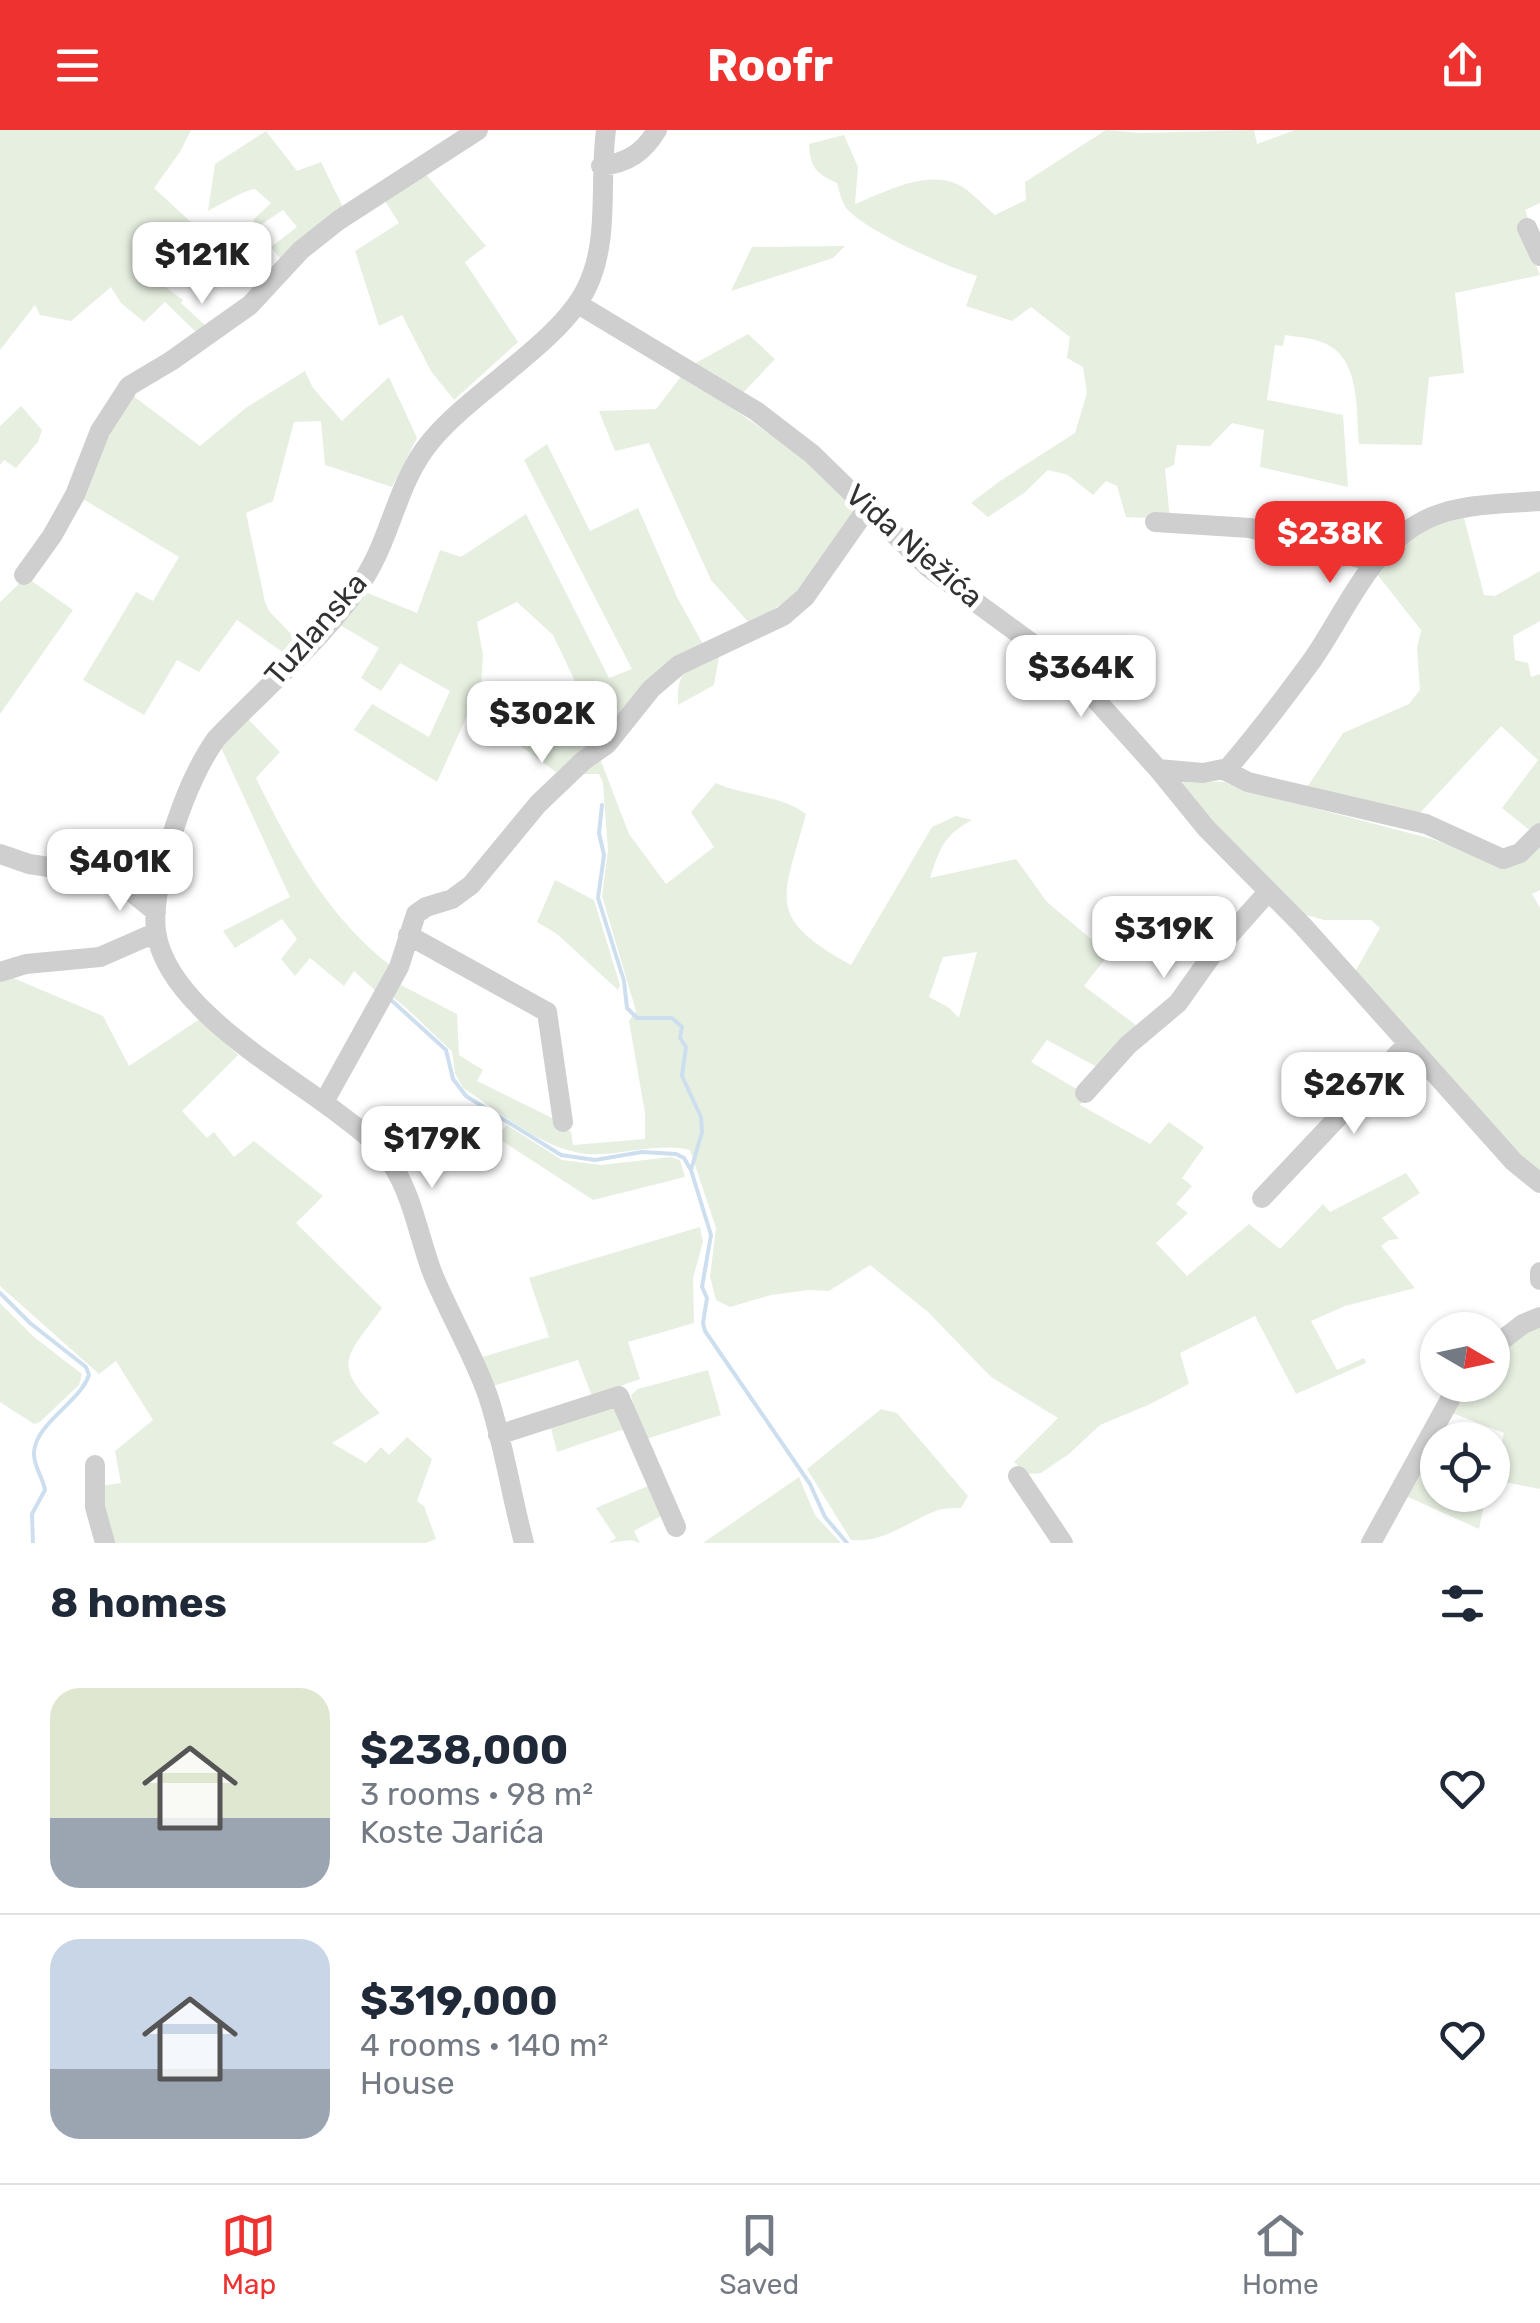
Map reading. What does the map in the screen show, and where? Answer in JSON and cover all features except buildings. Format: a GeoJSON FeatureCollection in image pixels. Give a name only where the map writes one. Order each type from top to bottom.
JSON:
{"type":"FeatureCollection","features":[{"type":"Feature","properties":{"kind":"street"},"geometry":{"type":"LineString","coordinates":[[24,575],[52,536],[100,431],[129,386],[250,306],[301,250],[339,220],[478,130]]}},
{"type":"Feature","properties":{"kind":"street","name":"Tuzlanska"},"geometry":{"type":"LineString","coordinates":[[158,940],[160,876],[197,769],[216,739],[327,624],[362,581],[384,541],[411,470],[432,438],[578,304],[599,248],[606,130]]}},
{"type":"Feature","properties":{"kind":"street"},"geometry":{"type":"LineString","coordinates":[[602,166],[615,165],[643,151],[657,130]]}},
{"type":"Feature","properties":{"kind":"street"},"geometry":{"type":"LineString","coordinates":[[1527,228],[1540,256]]}},
{"type":"Feature","properties":{"kind":"street","name":"Vida Nježića"},"geometry":{"type":"LineString","coordinates":[[578,304],[756,411],[812,454],[940,577],[1070,671],[1206,828],[1408,1042],[1514,1162],[1540,1183]]}},
{"type":"Feature","properties":{"kind":"street"},"geometry":{"type":"LineString","coordinates":[[1158,769],[1203,774],[1224,770],[1254,739],[1313,658],[1386,546],[1432,517],[1466,507],[1540,501]]}},
{"type":"Feature","properties":{"kind":"street"},"geometry":{"type":"LineString","coordinates":[[324,1102],[399,967],[416,914],[452,899],[471,885],[538,804],[607,744],[664,676],[794,607],[866,510]]}},
{"type":"Feature","properties":{"kind":"street"},"geometry":{"type":"LineString","coordinates":[[1155,522],[1250,528],[1375,562]]}},
{"type":"Feature","properties":{"kind":"street"},"geometry":{"type":"LineString","coordinates":[[1224,770],[1248,782],[1426,824],[1503,859],[1520,853],[1540,833]]}},
{"type":"Feature","properties":{"kind":"street"},"geometry":{"type":"LineString","coordinates":[[114,877],[172,835]]}},
{"type":"Feature","properties":{"kind":"street"},"geometry":{"type":"LineString","coordinates":[[0,854],[29,864],[114,877],[156,912]]}},
{"type":"Feature","properties":{"kind":"street"},"geometry":{"type":"LineString","coordinates":[[1085,1093],[1128,1045],[1178,1003],[1212,956],[1268,892]]}},
{"type":"Feature","properties":{"kind":"street"},"geometry":{"type":"LineString","coordinates":[[408,935],[547,1012],[563,1122]]}},
{"type":"Feature","properties":{"kind":"street"},"geometry":{"type":"LineString","coordinates":[[0,972],[26,964],[100,956],[148,936],[158,940],[172,970],[212,1019],[377,1145],[400,1178],[450,1318],[488,1396],[524,1543]]}},
{"type":"Feature","properties":{"kind":"street"},"geometry":{"type":"LineString","coordinates":[[1262,1198],[1408,1042]]}},
{"type":"Feature","properties":{"kind":"street"},"geometry":{"type":"LineString","coordinates":[[1540,1272],[1540,1280]]}},
{"type":"Feature","properties":{"kind":"street"},"geometry":{"type":"LineString","coordinates":[[1510,1334],[1540,1316]]}},
{"type":"Feature","properties":{"kind":"street"},"geometry":{"type":"LineString","coordinates":[[498,1435],[619,1396],[676,1527]]}},
{"type":"Feature","properties":{"kind":"street"},"geometry":{"type":"LineString","coordinates":[[1370,1543],[1449,1402]]}},
{"type":"Feature","properties":{"kind":"street"},"geometry":{"type":"LineString","coordinates":[[95,1465],[95,1506],[105,1543]]}},
{"type":"Feature","properties":{"kind":"street"},"geometry":{"type":"LineString","coordinates":[[1018,1476],[1063,1543]]}},
{"type":"Feature","properties":{"kind":"shaded area"},"geometry":{"type":"Polygon","coordinates":[[[0,130],[191,130],[154,188],[193,224],[152,277],[183,300],[181,303],[206,326],[197,333],[165,302],[144,322],[121,303],[111,287],[71,321],[40,315],[35,305],[0,350],[0,130]]]}},
{"type":"Feature","properties":{"kind":"shaded area"},"geometry":{"type":"Polygon","coordinates":[[[1106,130],[1254,130],[1257,144],[1295,130],[1540,130],[1540,203],[1525,210],[1529,221],[1520,225],[1540,275],[1455,293],[1464,373],[1429,377],[1422,445],[1359,444],[1354,387],[1345,360],[1336,350],[1310,339],[1285,335],[1283,346],[1275,345],[1267,400],[1343,415],[1348,487],[1260,467],[1264,430],[1232,423],[1210,446],[1177,445],[1174,465],[1165,469],[1170,519],[1126,517],[1117,486],[1106,481],[1093,495],[1068,475],[1048,470],[1024,493],[988,517],[971,503],[1075,433],[1087,393],[1083,367],[1067,358],[1070,337],[1031,307],[1012,321],[966,306],[977,276],[906,246],[853,215],[844,204],[837,183],[816,169],[809,144],[844,135],[858,167],[855,204],[905,184],[945,180],[972,194],[995,215],[1026,200],[1025,182],[1106,130]]]}},
{"type":"Feature","properties":{"kind":"shaded area"},"geometry":{"type":"Polygon","coordinates":[[[266,131],[297,171],[321,162],[344,209],[283,262],[271,247],[297,227],[283,210],[256,228],[253,220],[271,203],[255,189],[208,211],[215,164],[266,131]]]}},
{"type":"Feature","properties":{"kind":"shaded area"},"geometry":{"type":"Polygon","coordinates":[[[424,172],[486,246],[465,262],[518,342],[454,400],[431,371],[402,315],[379,326],[355,251],[399,223],[383,198],[424,172]]]}},
{"type":"Feature","properties":{"kind":"shaded area"},"geometry":{"type":"Polygon","coordinates":[[[845,246],[833,258],[731,291],[752,247],[845,246]]]}},
{"type":"Feature","properties":{"kind":"shaded area"},"geometry":{"type":"Polygon","coordinates":[[[748,334],[775,359],[743,393],[694,364],[748,334]]]}},
{"type":"Feature","properties":{"kind":"shaded area"},"geometry":{"type":"Polygon","coordinates":[[[305,371],[313,388],[342,421],[389,377],[417,438],[392,487],[325,465],[321,421],[294,422],[273,501],[246,513],[265,602],[296,639],[284,653],[237,620],[199,672],[177,660],[144,715],[83,680],[136,592],[153,601],[179,557],[78,496],[107,430],[132,395],[200,446],[247,407],[305,371]]]}},
{"type":"Feature","properties":{"kind":"shaded area"},"geometry":{"type":"Polygon","coordinates":[[[683,374],[797,453],[852,505],[853,513],[795,596],[750,624],[711,580],[649,443],[615,451],[599,411],[656,409],[683,374]]]}},
{"type":"Feature","properties":{"kind":"shaded area"},"geometry":{"type":"Polygon","coordinates":[[[21,406],[42,430],[38,442],[16,468],[4,460],[0,465],[0,426],[21,406]]]}},
{"type":"Feature","properties":{"kind":"shaded area"},"geometry":{"type":"Polygon","coordinates":[[[547,444],[590,531],[638,508],[677,597],[704,646],[606,734],[556,772],[470,709],[437,782],[354,730],[372,704],[429,737],[450,691],[400,663],[381,691],[361,678],[379,648],[340,625],[365,592],[417,613],[440,550],[461,557],[526,514],[609,678],[632,669],[524,460],[547,444]],[[517,602],[477,622],[483,655],[480,702],[573,705],[584,700],[553,635],[517,602]]]}},
{"type":"Feature","properties":{"kind":"shaded area"},"geometry":{"type":"Polygon","coordinates":[[[1463,514],[1484,595],[1495,596],[1540,571],[1540,621],[1513,636],[1515,660],[1528,663],[1531,677],[1540,674],[1540,825],[1533,833],[1502,808],[1538,760],[1501,726],[1418,815],[1308,786],[1343,733],[1409,704],[1420,690],[1417,649],[1421,630],[1376,573],[1406,538],[1463,514]]]}},
{"type":"Feature","properties":{"kind":"shaded area"},"geometry":{"type":"Polygon","coordinates":[[[26,577],[73,610],[0,714],[0,602],[26,577]]]}},
{"type":"Feature","properties":{"kind":"shaded area"},"geometry":{"type":"Polygon","coordinates":[[[719,657],[714,685],[678,705],[679,683],[686,672],[719,657]]]}},
{"type":"Feature","properties":{"kind":"shaded area"},"geometry":{"type":"Polygon","coordinates":[[[245,716],[280,752],[256,778],[283,831],[331,906],[394,968],[380,995],[354,971],[344,986],[310,958],[295,976],[281,959],[297,939],[282,919],[235,948],[223,931],[290,897],[219,743],[245,716]]]}},
{"type":"Feature","properties":{"kind":"shaded area"},"geometry":{"type":"Polygon","coordinates":[[[601,761],[629,834],[666,884],[714,847],[691,812],[716,783],[786,803],[806,814],[791,867],[787,904],[792,919],[804,933],[851,965],[932,827],[956,816],[972,820],[944,844],[930,878],[1016,859],[1047,902],[1109,954],[1084,986],[1141,1029],[1099,1068],[1047,1040],[1031,1062],[1080,1091],[1080,1105],[1150,1144],[1169,1122],[1204,1147],[1182,1178],[1192,1186],[1176,1204],[1188,1213],[1156,1243],[1187,1276],[1249,1224],[1280,1249],[1323,1204],[1330,1212],[1406,1173],[1420,1193],[1382,1218],[1399,1239],[1381,1246],[1415,1288],[1345,1306],[1311,1321],[1337,1370],[1364,1358],[1366,1363],[1296,1394],[1255,1316],[1180,1353],[1189,1384],[1100,1425],[1069,1454],[1041,1473],[1028,1474],[1014,1462],[1058,1418],[991,1377],[928,1312],[870,1265],[829,1291],[771,1295],[730,1307],[716,1300],[710,1277],[716,1228],[690,1150],[588,1154],[538,1138],[463,1088],[455,1073],[452,1051],[392,992],[397,983],[457,1014],[459,1055],[483,1070],[477,1081],[556,1120],[560,1132],[571,1131],[573,1145],[645,1139],[645,1113],[629,1021],[636,1011],[602,896],[608,850],[603,783],[599,774],[580,774],[601,761]],[[977,952],[943,957],[929,997],[959,1017],[977,952]]]}},
{"type":"Feature","properties":{"kind":"shaded area"},"geometry":{"type":"Polygon","coordinates":[[[1184,781],[1224,782],[1432,839],[1492,860],[1540,841],[1540,890],[1532,894],[1540,908],[1540,1175],[1353,975],[1380,928],[1371,920],[1324,920],[1296,912],[1178,792],[1184,781]]]}},
{"type":"Feature","properties":{"kind":"shaded area"},"geometry":{"type":"Polygon","coordinates":[[[555,880],[594,900],[620,985],[618,990],[557,934],[537,922],[555,880]]]}},
{"type":"Feature","properties":{"kind":"shaded area"},"geometry":{"type":"Polygon","coordinates":[[[6,975],[103,1016],[129,1066],[200,1019],[238,1055],[182,1111],[207,1138],[214,1132],[234,1157],[254,1141],[323,1196],[296,1223],[382,1308],[352,1350],[349,1361],[354,1383],[380,1413],[332,1443],[366,1463],[381,1447],[389,1455],[407,1437],[432,1459],[417,1501],[424,1506],[436,1539],[426,1543],[114,1543],[100,1486],[121,1483],[115,1451],[153,1420],[116,1361],[99,1374],[0,1286],[0,978],[6,975]]]}},
{"type":"Feature","properties":{"kind":"shaded area"},"geometry":{"type":"Polygon","coordinates":[[[507,1125],[562,1160],[601,1165],[671,1157],[680,1160],[685,1177],[593,1200],[496,1137],[507,1125]]]}},
{"type":"Feature","properties":{"kind":"shaded area"},"geometry":{"type":"Polygon","coordinates":[[[700,1227],[703,1242],[693,1278],[694,1323],[628,1342],[640,1379],[592,1396],[578,1360],[493,1386],[479,1358],[549,1337],[529,1278],[700,1227]]]}},
{"type":"Feature","properties":{"kind":"shaded area"},"geometry":{"type":"Polygon","coordinates":[[[0,1303],[34,1337],[82,1374],[79,1385],[34,1424],[0,1402],[0,1303]]]}},
{"type":"Feature","properties":{"kind":"shaded area"},"geometry":{"type":"Polygon","coordinates":[[[1540,1323],[1540,1489],[1510,1483],[1510,1422],[1475,1422],[1452,1413],[1459,1402],[1510,1402],[1510,1342],[1540,1323]]]}},
{"type":"Feature","properties":{"kind":"shaded area"},"geometry":{"type":"Polygon","coordinates":[[[708,1370],[721,1415],[643,1440],[631,1395],[638,1389],[708,1370]]]}},
{"type":"Feature","properties":{"kind":"shaded area"},"geometry":{"type":"Polygon","coordinates":[[[612,1402],[627,1428],[557,1452],[550,1424],[612,1402]]]}},
{"type":"Feature","properties":{"kind":"shaded area"},"geometry":{"type":"Polygon","coordinates":[[[881,1409],[897,1413],[968,1496],[961,1508],[939,1510],[875,1538],[851,1540],[807,1469],[881,1409]]]}},
{"type":"Feature","properties":{"kind":"shaded area"},"geometry":{"type":"Polygon","coordinates":[[[1420,1471],[1420,1502],[1408,1497],[1420,1471]]]}},
{"type":"Feature","properties":{"kind":"shaded area"},"geometry":{"type":"Polygon","coordinates":[[[799,1477],[815,1515],[841,1543],[703,1543],[799,1477]]]}},
{"type":"Feature","properties":{"kind":"shaded area"},"geometry":{"type":"Polygon","coordinates":[[[648,1486],[663,1515],[634,1531],[640,1543],[608,1543],[616,1538],[596,1508],[648,1486]]]}},
{"type":"Feature","properties":{"kind":"shaded area"},"geometry":{"type":"Polygon","coordinates":[[[1441,1512],[1483,1512],[1479,1529],[1441,1512]]]}},
{"type":"Feature","properties":{"kind":"waterway"},"geometry":{"type":"LineString","coordinates":[[602,805],[599,833],[604,855],[598,898],[624,981],[627,1008],[637,1018],[672,1018],[682,1027],[680,1038],[686,1047],[682,1076],[701,1117],[702,1132],[691,1170],[711,1235],[702,1287],[707,1298],[705,1331],[810,1484],[825,1517],[847,1543]]}},
{"type":"Feature","properties":{"kind":"waterway"},"geometry":{"type":"LineString","coordinates":[[390,999],[446,1050],[453,1079],[466,1096],[561,1155],[595,1160],[642,1152],[676,1154],[684,1158],[691,1170]]}},
{"type":"Feature","properties":{"kind":"waterway"},"geometry":{"type":"LineString","coordinates":[[0,1293],[30,1323],[86,1367],[89,1375],[37,1441],[34,1457],[45,1490],[32,1514],[33,1543]]}}]}
